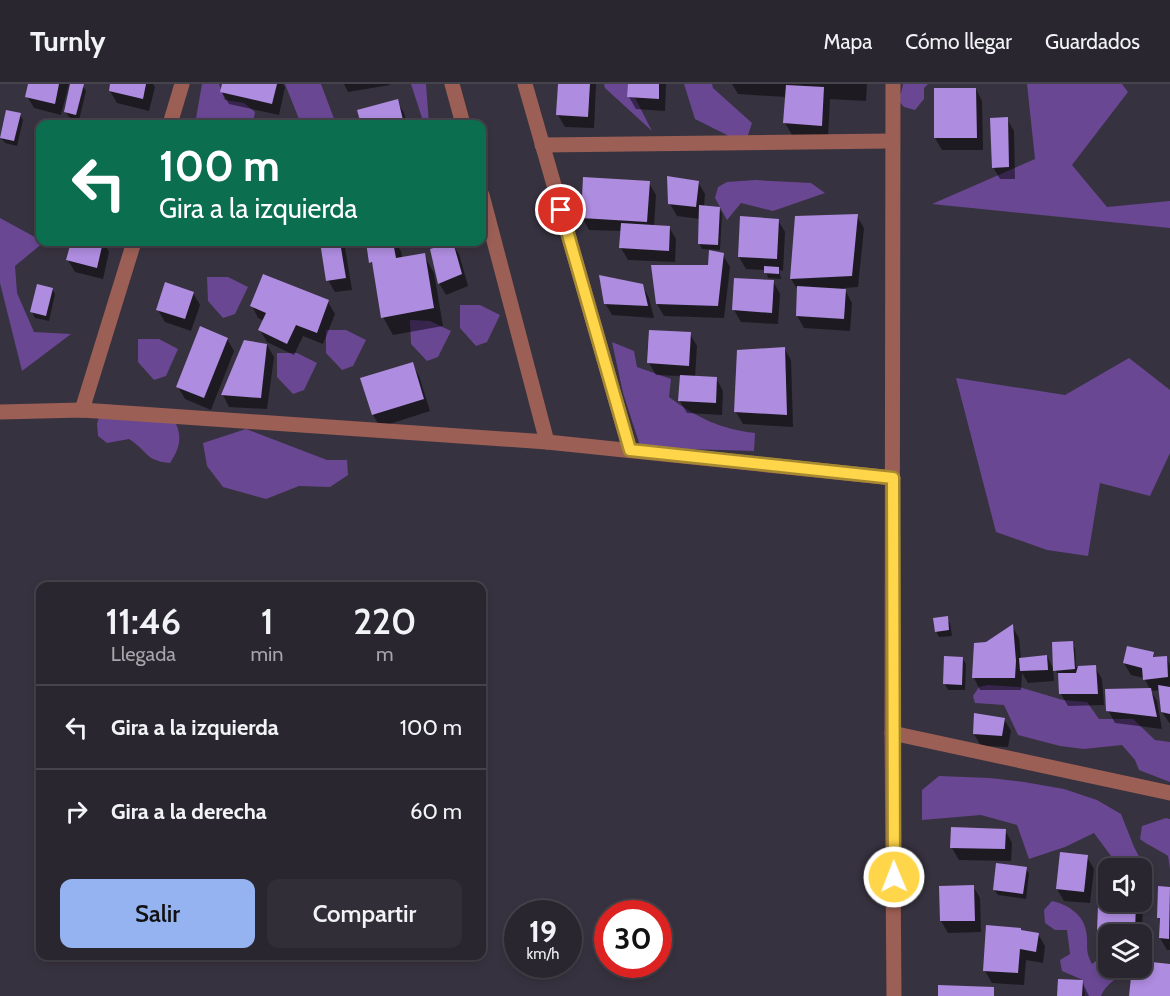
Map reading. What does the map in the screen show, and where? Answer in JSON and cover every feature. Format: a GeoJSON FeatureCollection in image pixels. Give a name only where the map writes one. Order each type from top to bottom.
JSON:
{"type":"FeatureCollection","features":[{"type":"Feature","properties":{"kind":"street"},"geometry":{"type":"LineString","coordinates":[[171,120],[182,84]]}},
{"type":"Feature","properties":{"kind":"street"},"geometry":{"type":"LineString","coordinates":[[452,84],[462,120]]}},
{"type":"Feature","properties":{"kind":"street"},"geometry":{"type":"LineString","coordinates":[[525,84],[630,450]]}},
{"type":"Feature","properties":{"kind":"street"},"geometry":{"type":"LineString","coordinates":[[893,84],[894,996]]}},
{"type":"Feature","properties":{"kind":"street"},"geometry":{"type":"LineString","coordinates":[[542,145],[892,141]]}},
{"type":"Feature","properties":{"kind":"street"},"geometry":{"type":"LineString","coordinates":[[486,210],[547,442]]}},
{"type":"Feature","properties":{"kind":"street"},"geometry":{"type":"LineString","coordinates":[[82,410],[133,246]]}},
{"type":"Feature","properties":{"kind":"street"},"geometry":{"type":"LineString","coordinates":[[0,412],[82,410],[547,442],[893,478]]}},
{"type":"Feature","properties":{"kind":"street"},"geometry":{"type":"LineString","coordinates":[[892,733],[1170,793]]}},
{"type":"Feature","properties":{"kind":"shaded area"},"geometry":{"type":"Polygon","coordinates":[[[202,84],[219,84],[225,100],[244,103],[255,112],[254,120],[196,120],[202,84]]]}},
{"type":"Feature","properties":{"kind":"shaded area"},"geometry":{"type":"Polygon","coordinates":[[[285,84],[321,84],[334,120],[299,120],[285,84]]]}},
{"type":"Feature","properties":{"kind":"shaded area"},"geometry":{"type":"Polygon","coordinates":[[[411,84],[426,84],[429,120],[423,120],[411,84]]]}},
{"type":"Feature","properties":{"kind":"shaded area"},"geometry":{"type":"Polygon","coordinates":[[[604,84],[628,84],[652,131],[605,88],[604,84]]]}},
{"type":"Feature","properties":{"kind":"shaded area"},"geometry":{"type":"Polygon","coordinates":[[[684,84],[712,84],[713,88],[752,123],[745,144],[695,119],[684,84]]]}},
{"type":"Feature","properties":{"kind":"shaded area"},"geometry":{"type":"Polygon","coordinates":[[[903,84],[928,84],[924,88],[924,99],[915,110],[904,107],[896,98],[901,93],[903,84]]]}},
{"type":"Feature","properties":{"kind":"shaded area"},"geometry":{"type":"Polygon","coordinates":[[[1027,84],[1122,84],[1128,92],[1072,165],[1107,207],[1170,201],[1170,228],[932,204],[1035,159],[1027,84]]]}},
{"type":"Feature","properties":{"kind":"shaded area"},"geometry":{"type":"Polygon","coordinates":[[[755,180],[811,183],[825,193],[773,211],[741,203],[727,220],[715,198],[718,187],[727,182],[755,180]]]}},
{"type":"Feature","properties":{"kind":"shaded area"},"geometry":{"type":"Polygon","coordinates":[[[0,218],[36,238],[36,246],[39,246],[15,266],[17,293],[34,332],[71,334],[22,371],[0,283],[0,218]]]}},
{"type":"Feature","properties":{"kind":"shaded area"},"geometry":{"type":"Polygon","coordinates":[[[207,277],[228,277],[248,287],[235,314],[223,318],[208,301],[207,277]]]}},
{"type":"Feature","properties":{"kind":"shaded area"},"geometry":{"type":"Polygon","coordinates":[[[460,305],[480,305],[500,315],[487,342],[476,346],[460,328],[460,305]]]}},
{"type":"Feature","properties":{"kind":"shaded area"},"geometry":{"type":"Polygon","coordinates":[[[410,320],[430,321],[451,331],[438,357],[427,361],[411,344],[410,320]]]}},
{"type":"Feature","properties":{"kind":"shaded area"},"geometry":{"type":"Polygon","coordinates":[[[326,330],[346,330],[366,340],[353,366],[342,370],[326,353],[326,330]]]}},
{"type":"Feature","properties":{"kind":"shaded area"},"geometry":{"type":"Polygon","coordinates":[[[138,339],[159,339],[178,349],[166,376],[154,380],[138,362],[138,339]]]}},
{"type":"Feature","properties":{"kind":"shaded area"},"geometry":{"type":"Polygon","coordinates":[[[612,342],[634,351],[637,367],[671,379],[669,397],[689,411],[720,425],[755,433],[754,451],[688,449],[642,452],[623,393],[612,342]]]}},
{"type":"Feature","properties":{"kind":"shaded area"},"geometry":{"type":"Polygon","coordinates":[[[277,353],[297,353],[317,363],[304,390],[293,394],[277,377],[277,353]]]}},
{"type":"Feature","properties":{"kind":"shaded area"},"geometry":{"type":"Polygon","coordinates":[[[1129,358],[1170,390],[1170,453],[1150,496],[1100,483],[1088,556],[1047,550],[996,532],[956,378],[1065,395],[1129,358]]]}},
{"type":"Feature","properties":{"kind":"shaded area"},"geometry":{"type":"Polygon","coordinates":[[[101,410],[174,420],[179,431],[179,442],[170,463],[151,458],[129,439],[107,443],[98,436],[97,424],[101,410]]]}},
{"type":"Feature","properties":{"kind":"shaded area"},"geometry":{"type":"Polygon","coordinates":[[[246,429],[327,460],[347,460],[348,475],[330,487],[299,486],[266,499],[223,487],[207,466],[203,443],[246,429]]]}},
{"type":"Feature","properties":{"kind":"shaded area"},"geometry":{"type":"Polygon","coordinates":[[[988,685],[1019,687],[1063,700],[1087,702],[1099,719],[1133,719],[1155,740],[1170,742],[1170,782],[1139,770],[1135,760],[1122,745],[1084,749],[1060,746],[1018,735],[1004,705],[975,703],[973,696],[979,687],[988,685]]]}},
{"type":"Feature","properties":{"kind":"shaded area"},"geometry":{"type":"Polygon","coordinates":[[[939,776],[990,778],[1064,789],[1097,800],[1121,814],[1140,858],[1113,858],[1094,833],[1065,847],[1029,859],[1017,825],[981,815],[922,820],[922,790],[939,776]]]}},
{"type":"Feature","properties":{"kind":"shaded area"},"geometry":{"type":"Polygon","coordinates":[[[1166,818],[1170,819],[1170,869],[1168,856],[1140,839],[1142,826],[1166,818]]]}},
{"type":"Feature","properties":{"kind":"shaded area"},"geometry":{"type":"Polygon","coordinates":[[[1052,901],[1069,908],[1082,920],[1085,925],[1088,954],[1092,964],[1098,960],[1098,978],[1116,978],[1101,996],[1085,996],[1083,980],[1062,971],[1060,960],[1070,954],[1067,930],[1055,930],[1045,923],[1044,910],[1052,901]]]}},
{"type":"Feature","properties":{"kind":"building"},"geometry":{"type":"Polygon","coordinates":[[[28,84],[59,84],[55,104],[25,97],[28,84]]]}},
{"type":"Feature","properties":{"kind":"building"},"geometry":{"type":"Polygon","coordinates":[[[70,84],[84,84],[76,115],[64,112],[70,84]]]}},
{"type":"Feature","properties":{"kind":"building"},"geometry":{"type":"Polygon","coordinates":[[[110,84],[146,84],[143,99],[109,91],[110,84]]]}},
{"type":"Feature","properties":{"kind":"building"},"geometry":{"type":"Polygon","coordinates":[[[222,84],[277,84],[272,104],[220,92],[222,84]]]}},
{"type":"Feature","properties":{"kind":"building"},"geometry":{"type":"Polygon","coordinates":[[[558,84],[590,84],[588,117],[556,115],[558,84]]]}},
{"type":"Feature","properties":{"kind":"building"},"geometry":{"type":"Polygon","coordinates":[[[628,84],[659,84],[659,99],[627,97],[628,84]]]}},
{"type":"Feature","properties":{"kind":"building"},"geometry":{"type":"Polygon","coordinates":[[[786,85],[824,87],[822,126],[783,123],[786,85]]]}},
{"type":"Feature","properties":{"kind":"building"},"geometry":{"type":"Polygon","coordinates":[[[934,88],[976,88],[977,138],[934,138],[934,88]]]}},
{"type":"Feature","properties":{"kind":"building"},"geometry":{"type":"Polygon","coordinates":[[[398,99],[403,120],[360,120],[357,110],[398,99]]]}},
{"type":"Feature","properties":{"kind":"building"},"geometry":{"type":"Polygon","coordinates":[[[6,110],[21,113],[14,141],[0,138],[6,110]]]}},
{"type":"Feature","properties":{"kind":"building"},"geometry":{"type":"Polygon","coordinates":[[[1008,117],[1009,167],[992,168],[990,118],[1008,117]]]}},
{"type":"Feature","properties":{"kind":"building"},"geometry":{"type":"Polygon","coordinates":[[[667,176],[699,181],[696,207],[668,204],[667,176]]]}},
{"type":"Feature","properties":{"kind":"building"},"geometry":{"type":"Polygon","coordinates":[[[583,177],[650,181],[647,222],[581,218],[583,177]]]}},
{"type":"Feature","properties":{"kind":"building"},"geometry":{"type":"Polygon","coordinates":[[[699,205],[720,207],[718,245],[698,244],[699,205]]]}},
{"type":"Feature","properties":{"kind":"building"},"geometry":{"type":"Polygon","coordinates":[[[858,214],[852,276],[790,279],[795,216],[858,214]]]}},
{"type":"Feature","properties":{"kind":"building"},"geometry":{"type":"Polygon","coordinates":[[[740,216],[779,219],[777,259],[738,257],[740,216]]]}},
{"type":"Feature","properties":{"kind":"building"},"geometry":{"type":"Polygon","coordinates":[[[621,223],[670,226],[669,251],[619,248],[621,223]]]}},
{"type":"Feature","properties":{"kind":"building"},"geometry":{"type":"Polygon","coordinates":[[[70,246],[102,246],[97,268],[66,260],[70,246]]]}},
{"type":"Feature","properties":{"kind":"building"},"geometry":{"type":"Polygon","coordinates":[[[321,246],[341,246],[346,278],[326,281],[321,246]]]}},
{"type":"Feature","properties":{"kind":"building"},"geometry":{"type":"Polygon","coordinates":[[[367,246],[394,246],[396,258],[425,253],[434,308],[381,318],[372,262],[369,263],[367,246]]]}},
{"type":"Feature","properties":{"kind":"building"},"geometry":{"type":"Polygon","coordinates":[[[454,246],[462,274],[438,284],[430,249],[454,246]]]}},
{"type":"Feature","properties":{"kind":"building"},"geometry":{"type":"Polygon","coordinates":[[[709,250],[724,253],[718,306],[656,304],[651,265],[708,265],[709,250]]]}},
{"type":"Feature","properties":{"kind":"building"},"geometry":{"type":"Polygon","coordinates":[[[764,266],[779,267],[779,274],[764,273],[764,266]]]}},
{"type":"Feature","properties":{"kind":"building"},"geometry":{"type":"Polygon","coordinates":[[[263,274],[329,300],[317,333],[296,325],[287,344],[258,330],[266,313],[250,306],[263,274]]]}},
{"type":"Feature","properties":{"kind":"building"},"geometry":{"type":"Polygon","coordinates":[[[599,275],[643,284],[648,306],[604,304],[599,275]]]}},
{"type":"Feature","properties":{"kind":"building"},"geometry":{"type":"Polygon","coordinates":[[[734,278],[774,280],[772,313],[732,310],[734,278]]]}},
{"type":"Feature","properties":{"kind":"building"},"geometry":{"type":"Polygon","coordinates":[[[165,282],[194,292],[185,319],[156,310],[165,282]]]}},
{"type":"Feature","properties":{"kind":"building"},"geometry":{"type":"Polygon","coordinates":[[[37,284],[53,288],[46,316],[30,312],[37,284]]]}},
{"type":"Feature","properties":{"kind":"building"},"geometry":{"type":"Polygon","coordinates":[[[797,286],[846,289],[844,319],[796,316],[797,286]]]}},
{"type":"Feature","properties":{"kind":"building"},"geometry":{"type":"Polygon","coordinates":[[[200,326],[228,338],[204,398],[176,387],[200,326]]]}},
{"type":"Feature","properties":{"kind":"building"},"geometry":{"type":"Polygon","coordinates":[[[649,330],[691,332],[689,366],[647,363],[649,330]]]}},
{"type":"Feature","properties":{"kind":"building"},"geometry":{"type":"Polygon","coordinates":[[[244,340],[267,344],[261,398],[221,395],[244,340]]]}},
{"type":"Feature","properties":{"kind":"building"},"geometry":{"type":"Polygon","coordinates":[[[785,347],[787,415],[734,412],[737,350],[785,347]]]}},
{"type":"Feature","properties":{"kind":"building"},"geometry":{"type":"Polygon","coordinates":[[[413,362],[424,399],[372,415],[360,378],[413,362]]]}},
{"type":"Feature","properties":{"kind":"building"},"geometry":{"type":"Polygon","coordinates":[[[680,375],[717,377],[716,403],[678,401],[680,375]]]}},
{"type":"Feature","properties":{"kind":"building"},"geometry":{"type":"Polygon","coordinates":[[[948,616],[949,630],[935,632],[933,618],[948,616]]]}},
{"type":"Feature","properties":{"kind":"building"},"geometry":{"type":"Polygon","coordinates":[[[1013,624],[1015,678],[972,678],[974,643],[986,642],[1013,624]]]}},
{"type":"Feature","properties":{"kind":"building"},"geometry":{"type":"Polygon","coordinates":[[[1073,641],[1075,669],[1053,671],[1052,642],[1073,641]]]}},
{"type":"Feature","properties":{"kind":"building"},"geometry":{"type":"Polygon","coordinates":[[[1127,646],[1154,652],[1153,657],[1167,656],[1168,677],[1143,680],[1142,668],[1123,663],[1127,646]]]}},
{"type":"Feature","properties":{"kind":"building"},"geometry":{"type":"Polygon","coordinates":[[[1047,655],[1048,670],[1020,671],[1019,658],[1047,655]]]}},
{"type":"Feature","properties":{"kind":"building"},"geometry":{"type":"Polygon","coordinates":[[[944,656],[963,657],[962,685],[943,684],[944,656]]]}},
{"type":"Feature","properties":{"kind":"building"},"geometry":{"type":"Polygon","coordinates":[[[1096,665],[1098,694],[1059,694],[1058,673],[1076,673],[1078,666],[1096,665]]]}},
{"type":"Feature","properties":{"kind":"building"},"geometry":{"type":"Polygon","coordinates":[[[1158,685],[1170,687],[1170,714],[1161,712],[1158,685]]]}},
{"type":"Feature","properties":{"kind":"building"},"geometry":{"type":"Polygon","coordinates":[[[1151,688],[1157,717],[1106,711],[1105,689],[1151,688]]]}},
{"type":"Feature","properties":{"kind":"building"},"geometry":{"type":"Polygon","coordinates":[[[974,713],[1005,718],[1002,736],[973,734],[974,713]]]}},
{"type":"Feature","properties":{"kind":"building"},"geometry":{"type":"Polygon","coordinates":[[[951,827],[1006,829],[1005,849],[950,848],[951,827]]]}},
{"type":"Feature","properties":{"kind":"building"},"geometry":{"type":"Polygon","coordinates":[[[1060,852],[1088,855],[1084,892],[1056,889],[1060,852]]]}},
{"type":"Feature","properties":{"kind":"building"},"geometry":{"type":"Polygon","coordinates":[[[996,863],[1027,867],[1023,894],[993,890],[996,863]]]}},
{"type":"Feature","properties":{"kind":"building"},"geometry":{"type":"Polygon","coordinates":[[[974,885],[975,921],[940,921],[939,886],[974,885]]]}},
{"type":"Feature","properties":{"kind":"building"},"geometry":{"type":"Polygon","coordinates":[[[1158,886],[1170,887],[1169,939],[1159,938],[1158,886]]]}},
{"type":"Feature","properties":{"kind":"building"},"geometry":{"type":"Polygon","coordinates":[[[1098,905],[1098,912],[1136,912],[1135,924],[1098,924],[1097,931],[1098,905]]]}},
{"type":"Feature","properties":{"kind":"building"},"geometry":{"type":"Polygon","coordinates":[[[986,925],[1021,928],[1021,930],[1039,933],[1036,952],[1020,949],[1018,973],[983,971],[986,925]]]}},
{"type":"Feature","properties":{"kind":"building"},"geometry":{"type":"Polygon","coordinates":[[[1152,962],[1170,964],[1170,996],[1129,996],[1131,978],[1152,978],[1152,962]]]}},
{"type":"Feature","properties":{"kind":"building"},"geometry":{"type":"Polygon","coordinates":[[[1058,979],[1083,980],[1082,996],[1057,996],[1058,979]]]}},
{"type":"Feature","properties":{"kind":"building"},"geometry":{"type":"Polygon","coordinates":[[[938,985],[994,987],[994,996],[938,996],[938,985]]]}},
{"type":"Feature","properties":{"kind":"route"},"geometry":{"type":"LineString","coordinates":[[561,210],[630,450],[893,478],[894,877]]}}]}
